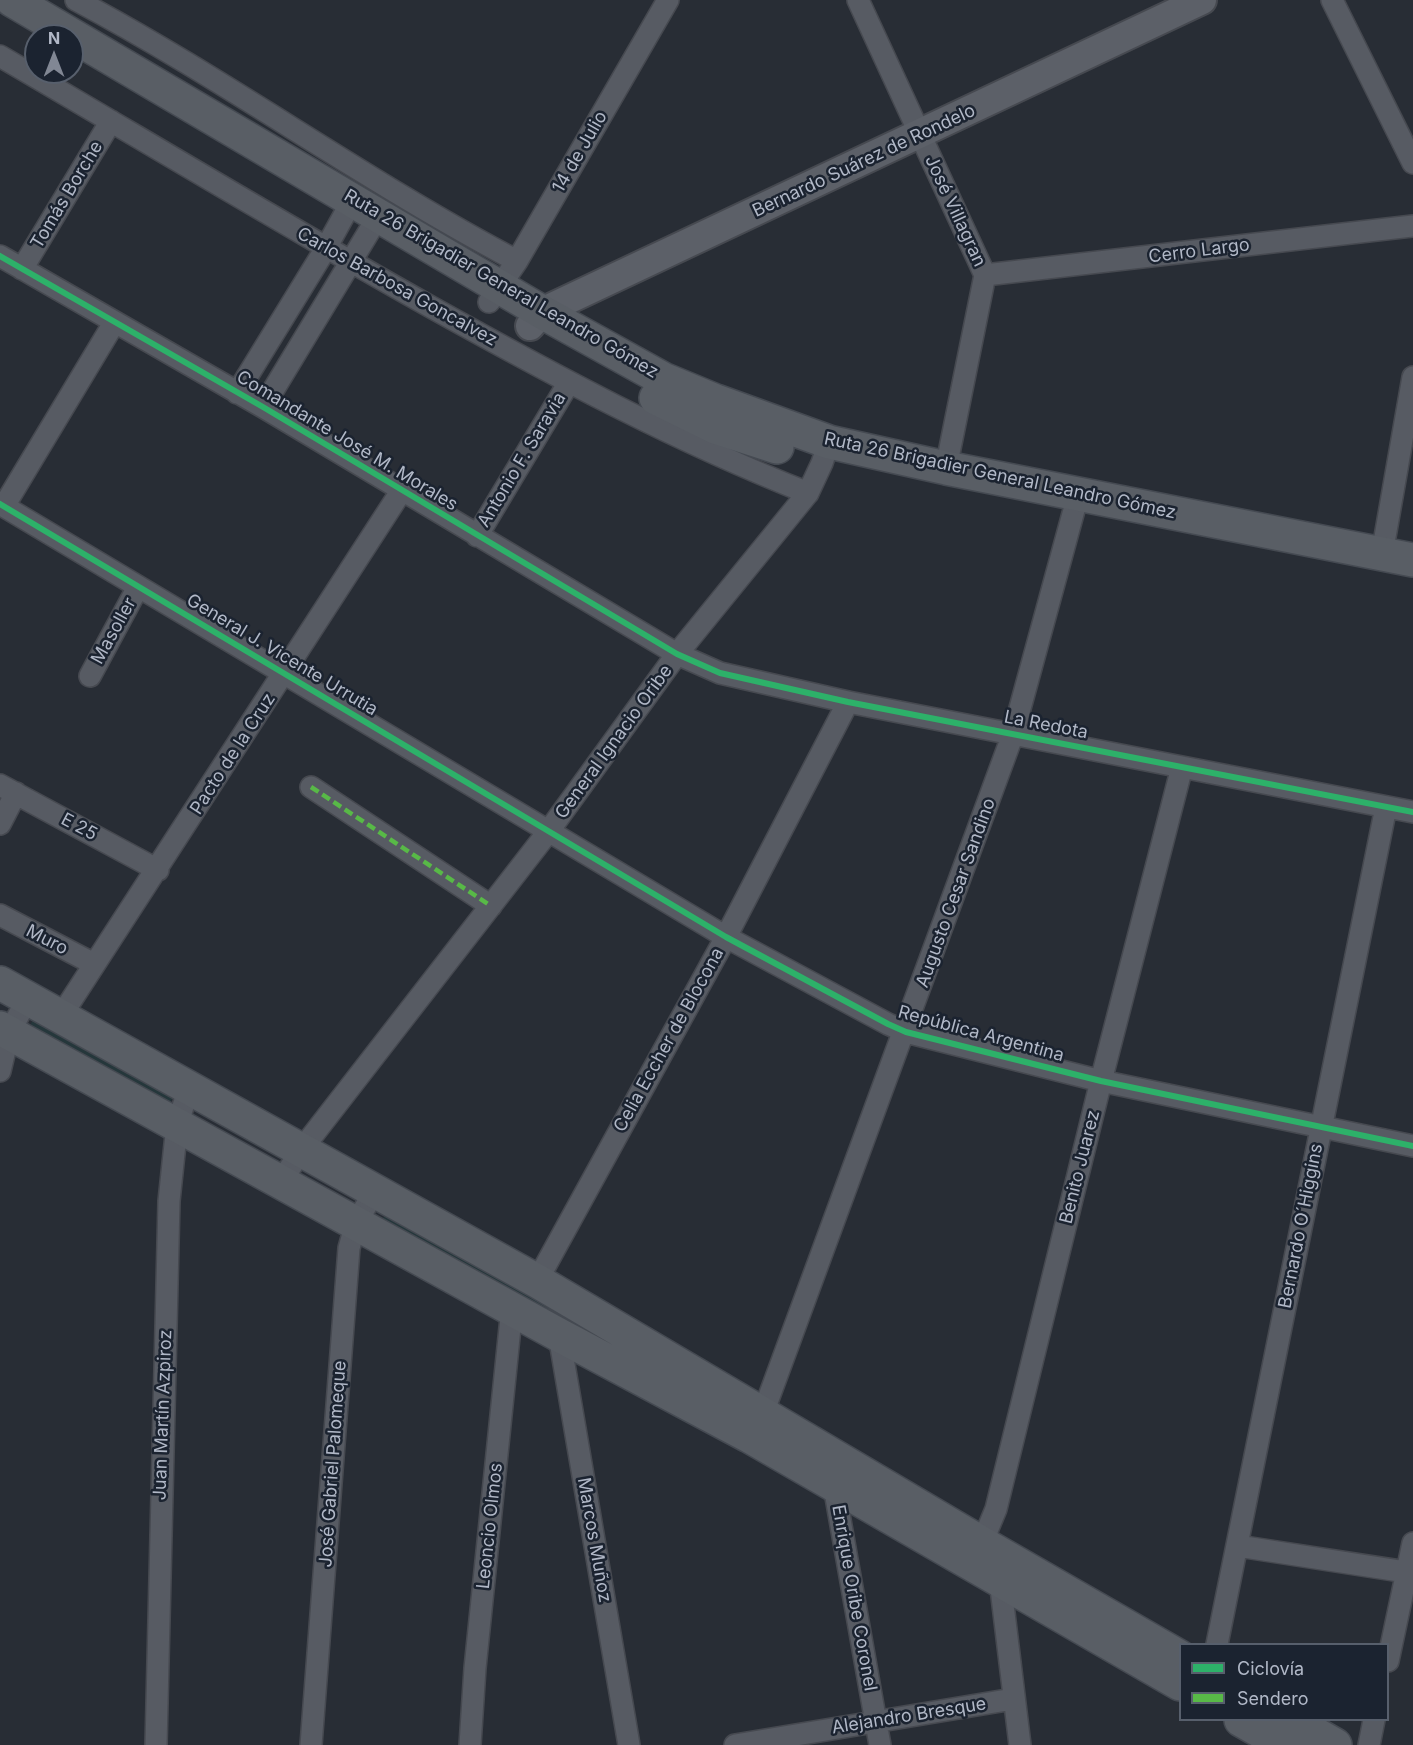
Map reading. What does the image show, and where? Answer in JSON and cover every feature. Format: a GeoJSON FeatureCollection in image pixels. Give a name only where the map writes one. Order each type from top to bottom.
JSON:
{"type":"FeatureCollection","features":[{"type":"Feature","properties":{"kind":"main road","name":"Ruta 26 Brigadier General Leandro Gómez"},"geometry":{"type":"LineString","coordinates":[[12,0],[361,215]]}},
{"type":"Feature","properties":{"kind":"main road"},"geometry":{"type":"LineString","coordinates":[[0,12],[24,26]]}},
{"type":"Feature","properties":{"kind":"main road","name":"Ruta 26 Brigadier General Leandro Gómez"},"geometry":{"type":"LineString","coordinates":[[84,62],[361,215],[502,283],[536,319],[663,379],[774,424],[826,452],[1074,510],[1413,580]]}},
{"type":"Feature","properties":{"kind":"main road","name":"Ruta 26 Brigadier General Leandro Gómez"},"geometry":{"type":"LineString","coordinates":[[826,452],[946,468],[1398,557]]}},
{"type":"Feature","properties":{"kind":"main road"},"geometry":{"type":"LineString","coordinates":[[14,990],[376,1189],[537,1281],[756,1425],[991,1562],[1179,1683]]}},
{"type":"Feature","properties":{"kind":"main road"},"geometry":{"type":"LineString","coordinates":[[4,1030],[559,1335],[756,1425],[834,1486],[1179,1656]]}},
{"type":"Feature","properties":{"kind":"main road"},"geometry":{"type":"LineString","coordinates":[[1244,1721],[1285,1745]]}},
{"type":"Feature","properties":{"kind":"main road"},"geometry":{"type":"LineString","coordinates":[[1294,1721],[1335,1745]]}},
{"type":"Feature","properties":{"kind":"street"},"geometry":{"type":"LineString","coordinates":[[76,0],[237,93],[449,225],[502,283]]}},
{"type":"Feature","properties":{"kind":"street","name":"14 de Julio"},"geometry":{"type":"LineString","coordinates":[[502,283],[668,0]]}},
{"type":"Feature","properties":{"kind":"street","name":"José Villagran"},"geometry":{"type":"LineString","coordinates":[[858,0],[985,275],[946,468]]}},
{"type":"Feature","properties":{"kind":"street","name":"Bernardo Suárez de Rondelo"},"geometry":{"type":"LineString","coordinates":[[536,319],[1202,0]]}},
{"type":"Feature","properties":{"kind":"street"},"geometry":{"type":"LineString","coordinates":[[1332,0],[1413,164]]}},
{"type":"Feature","properties":{"kind":"street","name":"Carlos Barbosa Goncalvez"},"geometry":{"type":"LineString","coordinates":[[0,56],[326,248],[568,384],[722,459],[808,493]]}},
{"type":"Feature","properties":{"kind":"street","name":"Tomás Borche"},"geometry":{"type":"LineString","coordinates":[[22,269],[111,121]]}},
{"type":"Feature","properties":{"kind":"street"},"geometry":{"type":"LineString","coordinates":[[237,393],[326,248],[361,215]]}},
{"type":"Feature","properties":{"kind":"street"},"geometry":{"type":"LineString","coordinates":[[263,407],[349,261],[361,215]]}},
{"type":"Feature","properties":{"kind":"street","name":"Cerro Largo"},"geometry":{"type":"LineString","coordinates":[[985,275],[1413,226]]}},
{"type":"Feature","properties":{"kind":"street","name":"Comandante José M. Morales"},"geometry":{"type":"LineString","coordinates":[[0,256],[263,407],[677,654]]}},
{"type":"Feature","properties":{"kind":"street"},"geometry":{"type":"LineString","coordinates":[[2,505],[114,323]]}},
{"type":"Feature","properties":{"kind":"street"},"geometry":{"type":"LineString","coordinates":[[1398,557],[1413,377]]}},
{"type":"Feature","properties":{"kind":"street","name":"Antonio F. Saravia"},"geometry":{"type":"LineString","coordinates":[[477,536],[568,384]]}},
{"type":"Feature","properties":{"kind":"street","name":"General Ignacio Oribe"},"geometry":{"type":"LineString","coordinates":[[281,1182],[302,1149],[548,832],[677,654],[808,493],[826,452]]}},
{"type":"Feature","properties":{"kind":"street","name":"Pacto de la Cruz"},"geometry":{"type":"LineString","coordinates":[[61,1016],[158,870],[402,490]]}},
{"type":"Feature","properties":{"kind":"street","name":"General J. Vicente Urrutia"},"geometry":{"type":"LineString","coordinates":[[2,505],[548,832]]}},
{"type":"Feature","properties":{"kind":"street","name":"Augusto Cesar Sandino"},"geometry":{"type":"LineString","coordinates":[[756,1425],[906,1032],[1013,734],[1074,510]]}},
{"type":"Feature","properties":{"kind":"street","name":"Masoller"},"geometry":{"type":"LineString","coordinates":[[90,676],[138,587]]}},
{"type":"Feature","properties":{"kind":"street","name":"La Redota"},"geometry":{"type":"LineString","coordinates":[[677,654],[720,673],[848,702],[1413,812]]}},
{"type":"Feature","properties":{"kind":"street","name":"Celia Eccher de Blocona"},"geometry":{"type":"LineString","coordinates":[[537,1281],[726,937],[848,702]]}},
{"type":"Feature","properties":{"kind":"street","name":"Benito Juarez"},"geometry":{"type":"LineString","coordinates":[[991,1562],[996,1509],[1101,1081],[1182,766]]}},
{"type":"Feature","properties":{"kind":"street"},"geometry":{"type":"LineString","coordinates":[[311,787],[491,906]]}},
{"type":"Feature","properties":{"kind":"street"},"geometry":{"type":"LineString","coordinates":[[0,824],[8,789]]}},
{"type":"Feature","properties":{"kind":"street","name":"E 25"},"geometry":{"type":"LineString","coordinates":[[8,789],[158,870]]}},
{"type":"Feature","properties":{"kind":"street","name":"Bernardo O´Higgins"},"geometry":{"type":"LineString","coordinates":[[1216,1643],[1238,1546],[1386,807]]}},
{"type":"Feature","properties":{"kind":"street","name":"República Argentina"},"geometry":{"type":"LineString","coordinates":[[548,832],[726,937],[906,1032],[1101,1081],[1413,1146]]}},
{"type":"Feature","properties":{"kind":"street","name":"Muro"},"geometry":{"type":"LineString","coordinates":[[0,915],[94,964]]}},
{"type":"Feature","properties":{"kind":"street"},"geometry":{"type":"LineString","coordinates":[[0,1071],[4,1030],[14,990]]}},
{"type":"Feature","properties":{"kind":"street","name":"Juan Martín Azpiroz"},"geometry":{"type":"LineString","coordinates":[[156,1745],[168,1213],[177,1125],[189,1088]]}},
{"type":"Feature","properties":{"kind":"street","name":"José Gabriel Palomeque"},"geometry":{"type":"LineString","coordinates":[[311,1745],[349,1248],[356,1222],[376,1189]]}},
{"type":"Feature","properties":{"kind":"street","name":"Leoncio Olmos"},"geometry":{"type":"LineString","coordinates":[[470,1745],[475,1668],[512,1308]]}},
{"type":"Feature","properties":{"kind":"street","name":"Marcos Muñoz"},"geometry":{"type":"LineString","coordinates":[[559,1335],[629,1745]]}},
{"type":"Feature","properties":{"kind":"street","name":"Enrique Oribe Coronel"},"geometry":{"type":"LineString","coordinates":[[834,1486],[880,1745]]}},
{"type":"Feature","properties":{"kind":"street"},"geometry":{"type":"LineString","coordinates":[[1389,1656],[1410,1573],[1413,1543]]}},
{"type":"Feature","properties":{"kind":"street"},"geometry":{"type":"LineString","coordinates":[[1238,1546],[1410,1573]]}},
{"type":"Feature","properties":{"kind":"street"},"geometry":{"type":"LineString","coordinates":[[991,1562],[1020,1745]]}},
{"type":"Feature","properties":{"kind":"street","name":"Alejandro Bresque"},"geometry":{"type":"LineString","coordinates":[[735,1745],[1013,1699]]}},
{"type":"Feature","properties":{"kind":"street"},"geometry":{"type":"LineString","coordinates":[[1369,1745],[1374,1721]]}},
{"type":"Feature","properties":{"kind":"shaded area"},"geometry":{"type":"Polygon","coordinates":[[[34,1018],[174,1095],[168,1106],[28,1029],[34,1018]]]}},
{"type":"Feature","properties":{"kind":"shaded area"},"geometry":{"type":"Polygon","coordinates":[[[389,1210],[738,1413],[380,1222],[389,1210]]]}},
{"type":"Feature","properties":{"kind":"marked path"},"geometry":{"type":"LineString","coordinates":[[311,787],[491,906]]}},
{"type":"Feature","properties":{"kind":"cycle path"},"geometry":{"type":"LineString","coordinates":[[0,256],[263,407],[677,654],[720,673],[848,702],[1413,812]]}},
{"type":"Feature","properties":{"kind":"cycle path"},"geometry":{"type":"LineString","coordinates":[[0,504],[726,937],[888,1024],[906,1032],[1101,1081],[1413,1146]]}}]}
